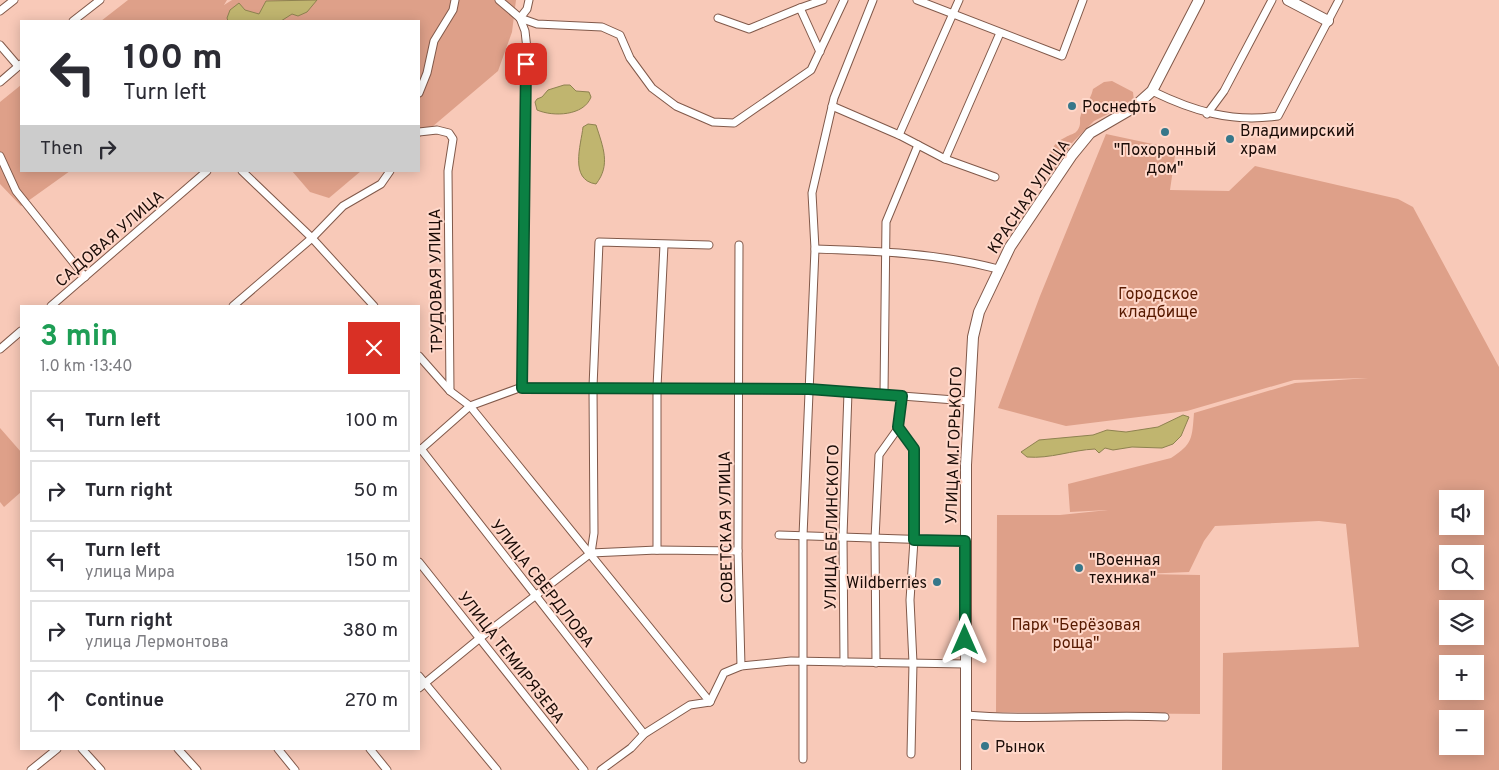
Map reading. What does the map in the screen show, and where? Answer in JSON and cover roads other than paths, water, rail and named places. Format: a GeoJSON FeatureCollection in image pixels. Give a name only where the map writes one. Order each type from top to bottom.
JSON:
{"type":"FeatureCollection","features":[{"type":"Feature","properties":{"kind":"main road","name":"КРАСНАЯ УЛИЦА"},"geometry":{"type":"LineString","coordinates":[[983,303],[1010,247],[1072,155],[1090,134],[1132,108],[1152,91],[1199,0]]}},
{"type":"Feature","properties":{"kind":"main road"},"geometry":{"type":"LineString","coordinates":[[1288,0],[1328,21]]}},
{"type":"Feature","properties":{"kind":"main road","name":"УЛИЦА М.ГОРЬКОГО"},"geometry":{"type":"LineString","coordinates":[[966,770],[965,541],[968,401],[972,338],[983,303]]}},
{"type":"Feature","properties":{"kind":"street"},"geometry":{"type":"LineString","coordinates":[[0,11],[14,0]]}},
{"type":"Feature","properties":{"kind":"street"},"geometry":{"type":"LineString","coordinates":[[74,20],[100,0]]}},
{"type":"Feature","properties":{"kind":"street"},"geometry":{"type":"LineString","coordinates":[[420,90],[427,73],[434,41],[453,10],[455,0]]}},
{"type":"Feature","properties":{"kind":"street"},"geometry":{"type":"LineString","coordinates":[[499,0],[520,18],[536,24],[602,27],[620,35],[630,58],[652,88],[676,106],[714,122],[734,123],[811,70],[844,0]]}},
{"type":"Feature","properties":{"kind":"street"},"geometry":{"type":"LineString","coordinates":[[520,18],[527,9],[529,0]]}},
{"type":"Feature","properties":{"kind":"street"},"geometry":{"type":"LineString","coordinates":[[718,18],[749,29],[823,0]]}},
{"type":"Feature","properties":{"kind":"street"},"geometry":{"type":"LineString","coordinates":[[803,759],[805,662],[803,536],[815,249],[812,193],[832,106],[873,0]]}},
{"type":"Feature","properties":{"kind":"street"},"geometry":{"type":"LineString","coordinates":[[917,0],[1062,56],[1084,0]]}},
{"type":"Feature","properties":{"kind":"street"},"geometry":{"type":"LineString","coordinates":[[899,135],[958,0]]}},
{"type":"Feature","properties":{"kind":"street"},"geometry":{"type":"LineString","coordinates":[[1207,114],[1224,92],[1272,0]]}},
{"type":"Feature","properties":{"kind":"street"},"geometry":{"type":"LineString","coordinates":[[1152,91],[1181,105],[1207,114],[1264,118],[1278,116],[1340,0]]}},
{"type":"Feature","properties":{"kind":"street"},"geometry":{"type":"LineString","coordinates":[[800,8],[820,52]]}},
{"type":"Feature","properties":{"kind":"street"},"geometry":{"type":"LineString","coordinates":[[520,18],[525,31],[526,49],[522,388]]}},
{"type":"Feature","properties":{"kind":"street"},"geometry":{"type":"LineString","coordinates":[[945,159],[1000,33]]}},
{"type":"Feature","properties":{"kind":"street"},"geometry":{"type":"LineString","coordinates":[[0,45],[20,65],[0,82]]}},
{"type":"Feature","properties":{"kind":"street"},"geometry":{"type":"LineString","coordinates":[[832,106],[899,135],[945,159],[995,177]]}},
{"type":"Feature","properties":{"kind":"street","name":"ТРУДОВАЯ УЛИЦА"},"geometry":{"type":"LineString","coordinates":[[420,132],[437,130],[449,133],[453,139],[448,171],[450,391]]}},
{"type":"Feature","properties":{"kind":"street"},"geometry":{"type":"LineString","coordinates":[[884,394],[886,222],[918,144]]}},
{"type":"Feature","properties":{"kind":"street"},"geometry":{"type":"LineString","coordinates":[[0,156],[16,191],[85,277]]}},
{"type":"Feature","properties":{"kind":"street","name":"САДОВАЯ УЛИЦА"},"geometry":{"type":"LineString","coordinates":[[52,305],[206,172]]}},
{"type":"Feature","properties":{"kind":"street"},"geometry":{"type":"LineString","coordinates":[[243,172],[312,238],[373,305]]}},
{"type":"Feature","properties":{"kind":"street"},"geometry":{"type":"LineString","coordinates":[[234,305],[312,238],[343,206],[381,184],[389,172]]}},
{"type":"Feature","properties":{"kind":"street"},"geometry":{"type":"LineString","coordinates":[[591,553],[594,532],[593,387],[599,242],[709,245]]}},
{"type":"Feature","properties":{"kind":"street"},"geometry":{"type":"LineString","coordinates":[[657,550],[658,387],[664,245]]}},
{"type":"Feature","properties":{"kind":"street","name":"СОВЕТСКАЯ УЛИЦА"},"geometry":{"type":"LineString","coordinates":[[739,246],[738,551],[741,666]]}},
{"type":"Feature","properties":{"kind":"street"},"geometry":{"type":"LineString","coordinates":[[815,249],[886,251],[954,259],[998,269]]}},
{"type":"Feature","properties":{"kind":"street"},"geometry":{"type":"LineString","coordinates":[[0,349],[20,332]]}},
{"type":"Feature","properties":{"kind":"street"},"geometry":{"type":"LineString","coordinates":[[420,357],[450,391],[470,406],[710,702]]}},
{"type":"Feature","properties":{"kind":"street"},"geometry":{"type":"LineString","coordinates":[[420,450],[470,406],[522,388],[809,389],[968,401]]}},
{"type":"Feature","properties":{"kind":"street","name":"УЛИЦА БЕЛИНСКОГО"},"geometry":{"type":"LineString","coordinates":[[844,662],[843,536],[848,392]]}},
{"type":"Feature","properties":{"kind":"street"},"geometry":{"type":"LineString","coordinates":[[876,663],[875,539],[879,455],[898,427],[902,396]]}},
{"type":"Feature","properties":{"kind":"street"},"geometry":{"type":"LineString","coordinates":[[898,427],[914,449],[914,540],[910,600],[913,663],[911,754]]}},
{"type":"Feature","properties":{"kind":"street","name":"УЛИЦА СВЕРДЛОВА"},"geometry":{"type":"LineString","coordinates":[[420,450],[644,734]]}},
{"type":"Feature","properties":{"kind":"street"},"geometry":{"type":"LineString","coordinates":[[779,535],[965,541]]}},
{"type":"Feature","properties":{"kind":"street"},"geometry":{"type":"LineString","coordinates":[[497,770],[422,686],[480,638],[591,553],[657,550],[738,551]]}},
{"type":"Feature","properties":{"kind":"street","name":"УЛИЦА ТЕМИРЯЗЕВА"},"geometry":{"type":"LineString","coordinates":[[420,563],[584,770]]}},
{"type":"Feature","properties":{"kind":"street"},"geometry":{"type":"LineString","coordinates":[[710,702],[724,673],[741,666],[805,662],[965,664]]}},
{"type":"Feature","properties":{"kind":"street"},"geometry":{"type":"LineString","coordinates":[[601,770],[631,748],[644,734],[690,705],[710,702]]}},
{"type":"Feature","properties":{"kind":"street"},"geometry":{"type":"LineString","coordinates":[[966,715],[997,718],[1165,717]]}},
{"type":"Feature","properties":{"kind":"street"},"geometry":{"type":"LineString","coordinates":[[31,770],[56,750]]}},
{"type":"Feature","properties":{"kind":"street"},"geometry":{"type":"LineString","coordinates":[[83,750],[101,770]]}},
{"type":"Feature","properties":{"kind":"street"},"geometry":{"type":"LineString","coordinates":[[179,750],[197,770]]}},
{"type":"Feature","properties":{"kind":"street"},"geometry":{"type":"LineString","coordinates":[[279,750],[295,770]]}},
{"type":"Feature","properties":{"kind":"street"},"geometry":{"type":"LineString","coordinates":[[371,750],[387,770]]}},
{"type":"Feature","properties":{"kind":"place","name":"Роснефть"},"geometry":{"type":"Point","coordinates":[1072,106]}},
{"type":"Feature","properties":{"kind":"place","name":"\"Похоронный дом\""},"geometry":{"type":"Point","coordinates":[1165,132]}},
{"type":"Feature","properties":{"kind":"place","name":"Владимирский храм"},"geometry":{"type":"Point","coordinates":[1230,139]}},
{"type":"Feature","properties":{"kind":"place","name":"\"Военная техника\""},"geometry":{"type":"Point","coordinates":[1079,568]}},
{"type":"Feature","properties":{"kind":"place","name":"Wildberries"},"geometry":{"type":"Point","coordinates":[937,582]}},
{"type":"Feature","properties":{"kind":"place","name":"Рынок"},"geometry":{"type":"Point","coordinates":[985,746]}},
{"type":"Feature","properties":{"kind":"park label","name":"Городское кладбище"},"geometry":{"type":"Point","coordinates":[1158,302]}},
{"type":"Feature","properties":{"kind":"park label","name":"Парк \"Берёзовая роща\""},"geometry":{"type":"Point","coordinates":[1076,633]}}]}
